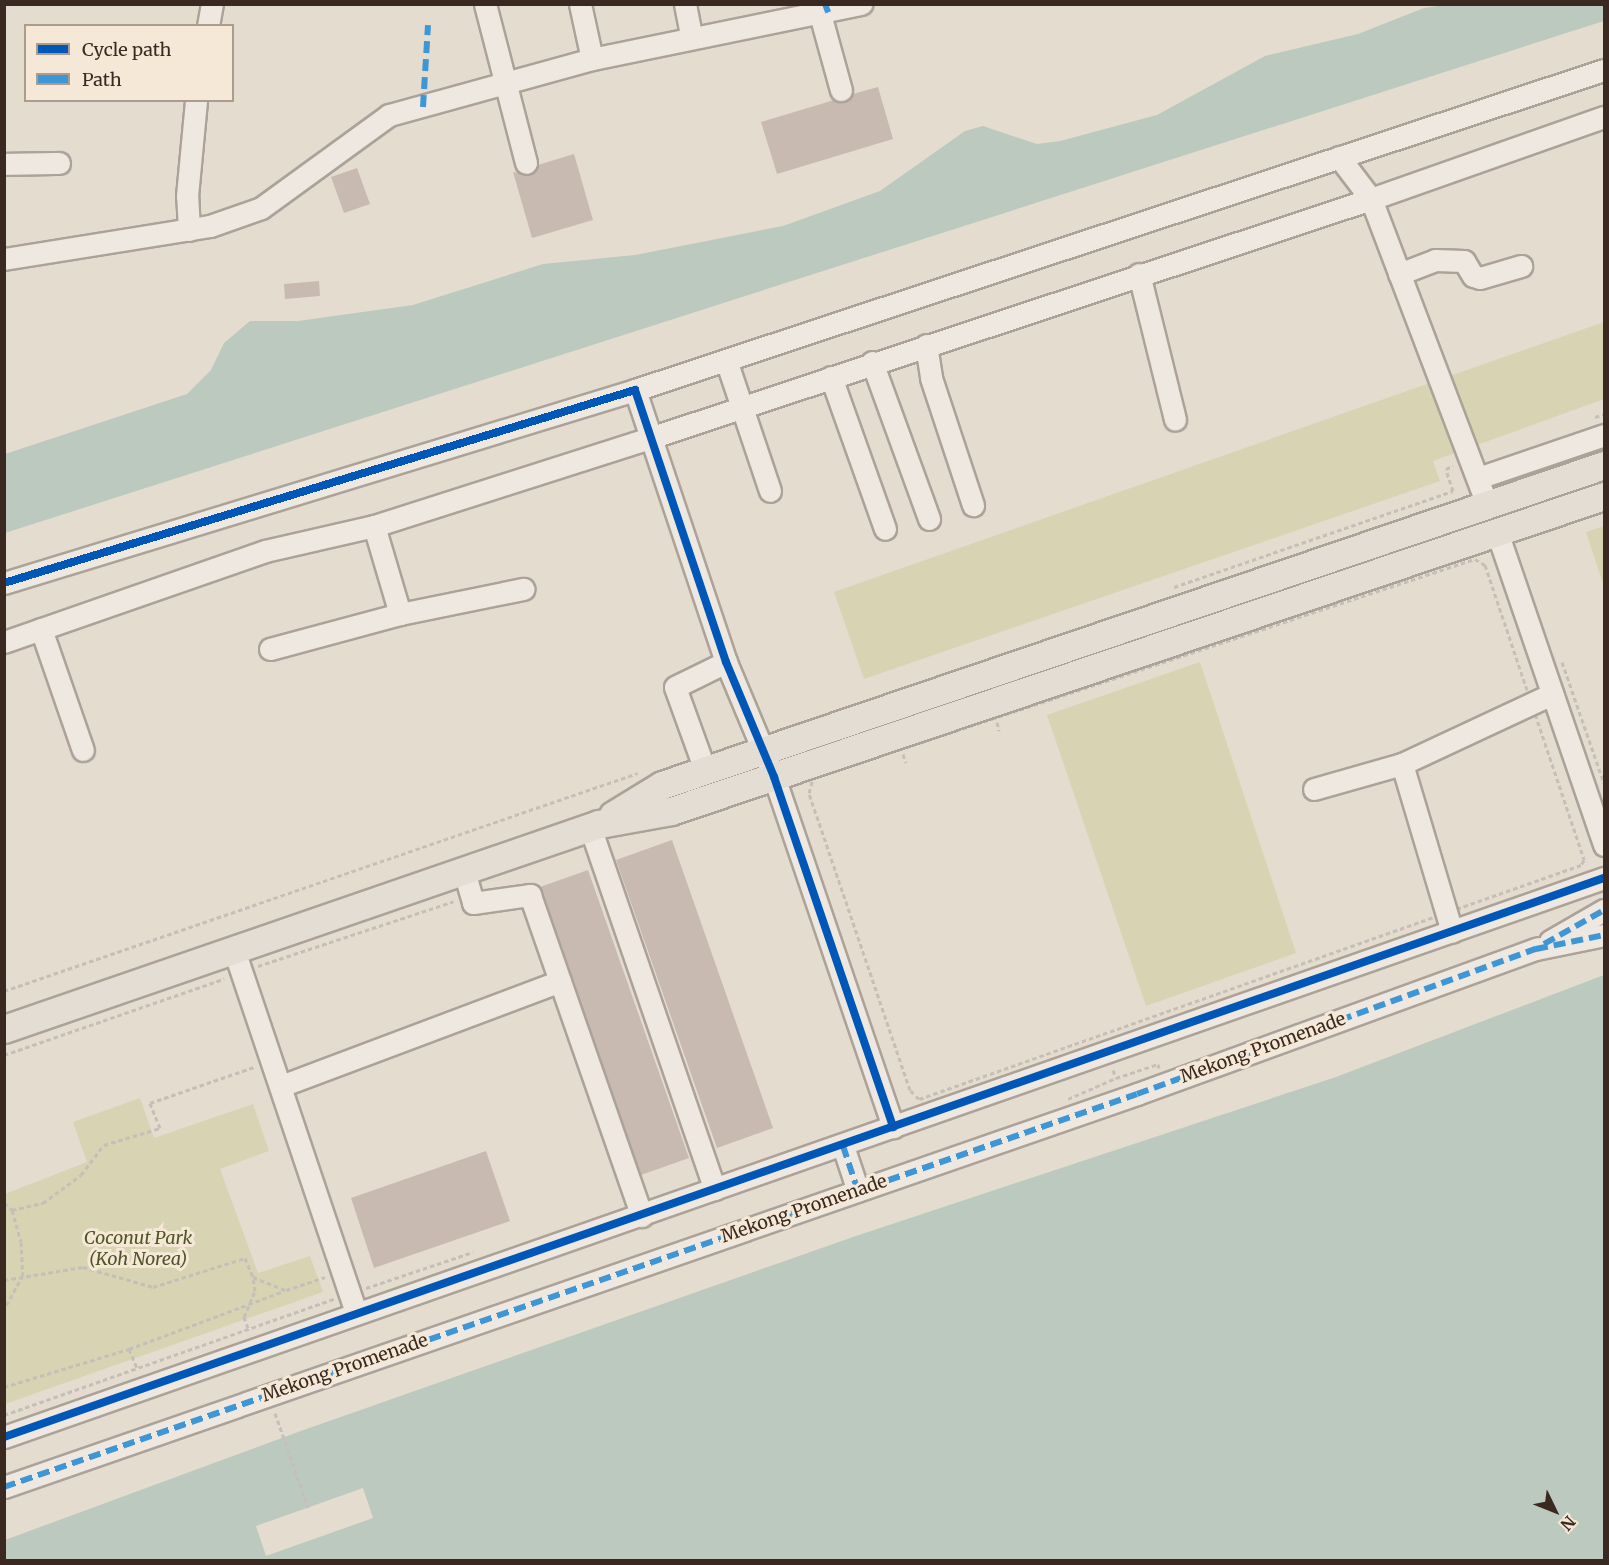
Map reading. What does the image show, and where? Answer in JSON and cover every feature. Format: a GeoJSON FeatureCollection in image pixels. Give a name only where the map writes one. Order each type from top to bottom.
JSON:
{"type":"FeatureCollection","features":[{"type":"Feature","properties":{"kind":"main road"},"geometry":{"type":"LineString","coordinates":[[595,825],[662,785],[1605,465]]}},
{"type":"Feature","properties":{"kind":"main road"},"geometry":{"type":"LineString","coordinates":[[4,1029],[595,825],[671,811],[1605,496]]}},
{"type":"Feature","properties":{"kind":"street"},"geometry":{"type":"LineString","coordinates":[[208,24],[212,4]]}},
{"type":"Feature","properties":{"kind":"street"},"geometry":{"type":"LineString","coordinates":[[485,4],[504,85],[526,163]]}},
{"type":"Feature","properties":{"kind":"street"},"geometry":{"type":"LineString","coordinates":[[580,4],[592,59]]}},
{"type":"Feature","properties":{"kind":"street"},"geometry":{"type":"LineString","coordinates":[[685,4],[691,36]]}},
{"type":"Feature","properties":{"kind":"street"},"geometry":{"type":"LineString","coordinates":[[4,259],[189,230],[261,208],[380,118],[592,59],[691,36],[820,14],[861,4]]}},
{"type":"Feature","properties":{"kind":"street"},"geometry":{"type":"LineString","coordinates":[[820,14],[841,90]]}},
{"type":"Feature","properties":{"kind":"street"},"geometry":{"type":"LineString","coordinates":[[4,583],[635,390],[1605,70]]}},
{"type":"Feature","properties":{"kind":"street"},"geometry":{"type":"LineString","coordinates":[[189,230],[187,196],[196,102]]}},
{"type":"Feature","properties":{"kind":"street"},"geometry":{"type":"LineString","coordinates":[[4,642],[265,551],[374,526],[653,436],[1139,274],[1371,200],[1605,117]]}},
{"type":"Feature","properties":{"kind":"street"},"geometry":{"type":"LineString","coordinates":[[1339,157],[1371,200],[1487,504]]}},
{"type":"Feature","properties":{"kind":"street"},"geometry":{"type":"LineString","coordinates":[[4,164],[59,163]]}},
{"type":"Feature","properties":{"kind":"street"},"geometry":{"type":"LineString","coordinates":[[1399,274],[1435,260],[1464,261],[1473,276],[1480,278],[1521,266]]}},
{"type":"Feature","properties":{"kind":"street"},"geometry":{"type":"LineString","coordinates":[[1139,274],[1175,420]]}},
{"type":"Feature","properties":{"kind":"street"},"geometry":{"type":"LineString","coordinates":[[926,345],[931,378],[973,505]]}},
{"type":"Feature","properties":{"kind":"street"},"geometry":{"type":"LineString","coordinates":[[726,360],[738,407],[770,491]]}},
{"type":"Feature","properties":{"kind":"street"},"geometry":{"type":"LineString","coordinates":[[872,362],[929,519]]}},
{"type":"Feature","properties":{"kind":"street"},"geometry":{"type":"LineString","coordinates":[[831,377],[885,530]]}},
{"type":"Feature","properties":{"kind":"street"},"geometry":{"type":"LineString","coordinates":[[635,390],[653,436],[726,662],[774,777],[893,1127]]}},
{"type":"Feature","properties":{"kind":"street"},"geometry":{"type":"LineString","coordinates":[[1475,469],[1599,426]]}},
{"type":"Feature","properties":{"kind":"street"},"geometry":{"type":"LineString","coordinates":[[374,526],[400,615]]}},
{"type":"Feature","properties":{"kind":"street"},"geometry":{"type":"LineString","coordinates":[[1497,532],[1605,845]]}},
{"type":"Feature","properties":{"kind":"street"},"geometry":{"type":"LineString","coordinates":[[270,650],[400,615],[523,589]]}},
{"type":"Feature","properties":{"kind":"street"},"geometry":{"type":"LineString","coordinates":[[41,629],[83,750]]}},
{"type":"Feature","properties":{"kind":"street"},"geometry":{"type":"LineString","coordinates":[[705,770],[675,687],[726,662]]}},
{"type":"Feature","properties":{"kind":"street"},"geometry":{"type":"LineString","coordinates":[[1314,789],[1402,764],[1552,694]]}},
{"type":"Feature","properties":{"kind":"street"},"geometry":{"type":"LineString","coordinates":[[1402,764],[1452,932]]}},
{"type":"Feature","properties":{"kind":"street"},"geometry":{"type":"LineString","coordinates":[[595,825],[715,1189]]}},
{"type":"Feature","properties":{"kind":"street"},"geometry":{"type":"LineString","coordinates":[[464,871],[473,903],[530,895],[642,1216]]}},
{"type":"Feature","properties":{"kind":"street"},"geometry":{"type":"LineString","coordinates":[[4,1437],[352,1304],[642,1216],[1605,878]]}},
{"type":"Feature","properties":{"kind":"street"},"geometry":{"type":"LineString","coordinates":[[1536,949],[1605,910]]}},
{"type":"Feature","properties":{"kind":"street","name":"Mekong Promenade"},"geometry":{"type":"LineString","coordinates":[[4,1487],[858,1191],[1536,949],[1605,935]]}},
{"type":"Feature","properties":{"kind":"street"},"geometry":{"type":"LineString","coordinates":[[234,950],[352,1304]]}},
{"type":"Feature","properties":{"kind":"street"},"geometry":{"type":"LineString","coordinates":[[281,1086],[560,981]]}},
{"type":"Feature","properties":{"kind":"street"},"geometry":{"type":"LineString","coordinates":[[843,1146],[858,1191]]}},
{"type":"Feature","properties":{"kind":"path"},"geometry":{"type":"LineString","coordinates":[[1599,426],[1605,414]]}},
{"type":"Feature","properties":{"kind":"path"},"geometry":{"type":"LineString","coordinates":[[1162,591],[1453,491],[1446,469],[1475,469]]}},
{"type":"Feature","properties":{"kind":"path"},"geometry":{"type":"LineString","coordinates":[[910,1090],[809,793],[813,778],[1475,560],[1485,565],[1584,860],[1581,866]]}},
{"type":"Feature","properties":{"kind":"path"},"geometry":{"type":"LineString","coordinates":[[1558,650],[1605,783]]}},
{"type":"Feature","properties":{"kind":"path"},"geometry":{"type":"LineString","coordinates":[[4,991],[642,772]]}},
{"type":"Feature","properties":{"kind":"path"},"geometry":{"type":"LineString","coordinates":[[12,1210],[44,1203],[81,1175],[104,1145],[160,1128],[150,1103],[254,1067]]}},
{"type":"Feature","properties":{"kind":"path"},"geometry":{"type":"LineString","coordinates":[[4,1203],[12,1210],[21,1242],[23,1275],[4,1309]]}},
{"type":"Feature","properties":{"kind":"path"},"geometry":{"type":"LineString","coordinates":[[5,1413],[249,1329],[352,1304],[481,1249]]}},
{"type":"Feature","properties":{"kind":"path"},"geometry":{"type":"LineString","coordinates":[[4,1280],[23,1275],[83,1267],[153,1287],[245,1258],[253,1277],[255,1291],[244,1317],[249,1329]]}},
{"type":"Feature","properties":{"kind":"path"},"geometry":{"type":"LineString","coordinates":[[4,1387],[129,1349],[248,1303],[327,1276]]}},
{"type":"Feature","properties":{"kind":"path"},"geometry":{"type":"LineString","coordinates":[[253,1277],[286,1290]]}},
{"type":"Feature","properties":{"kind":"path"},"geometry":{"type":"LineString","coordinates":[[129,1349],[137,1368]]}},
{"type":"Feature","properties":{"kind":"path"},"geometry":{"type":"LineString","coordinates":[[268,1395],[308,1507]]}},
{"type":"Feature","properties":{"kind":"green space"},"geometry":{"type":"Polygon","coordinates":[[[1604,322],[1604,399],[1433,461],[1440,481],[864,679],[834,592],[1604,322]]]}},
{"type":"Feature","properties":{"kind":"green space"},"geometry":{"type":"Polygon","coordinates":[[[1604,526],[1604,587],[1586,532],[1604,526]]]}},
{"type":"Feature","properties":{"kind":"green space"},"geometry":{"type":"Polygon","coordinates":[[[1200,662],[1296,953],[1146,1006],[1047,715],[1200,662]]]}},
{"type":"Feature","properties":{"kind":"green space","name":"Coconut Park (Koh Norea)"},"geometry":{"type":"Polygon","coordinates":[[[140,1098],[154,1138],[253,1104],[269,1151],[220,1169],[258,1273],[310,1256],[323,1292],[5,1404],[5,1194],[87,1162],[73,1122],[140,1098]]]}},
{"type":"Feature","properties":{"kind":"shaded area"},"geometry":{"type":"Polygon","coordinates":[[[1452,4],[1604,5],[1604,21],[5,533],[5,454],[187,394],[211,370],[224,343],[250,321],[298,321],[413,305],[543,264],[635,255],[783,226],[880,191],[965,131],[983,126],[1037,144],[1060,141],[1157,115],[1265,56],[1358,34],[1424,8],[1452,4]]]}},
{"type":"Feature","properties":{"kind":"shaded area"},"geometry":{"type":"Polygon","coordinates":[[[1604,975],[1604,1560],[5,1560],[5,1540],[298,1432],[856,1236],[1336,1077],[1604,975]]]}},
{"type":"Feature","properties":{"kind":"pier"},"geometry":{"type":"Polygon","coordinates":[[[363,1488],[373,1518],[266,1556],[256,1526],[363,1488]]]}},
{"type":"Feature","properties":{"kind":"building"},"geometry":{"type":"Polygon","coordinates":[[[878,87],[893,139],[777,174],[761,122],[834,100],[845,102],[853,94],[878,87]]]}},
{"type":"Feature","properties":{"kind":"building"},"geometry":{"type":"Polygon","coordinates":[[[574,154],[593,220],[532,238],[513,172],[530,175],[538,165],[574,154]]]}},
{"type":"Feature","properties":{"kind":"building"},"geometry":{"type":"Polygon","coordinates":[[[357,168],[370,204],[344,213],[331,177],[357,168]]]}},
{"type":"Feature","properties":{"kind":"building"},"geometry":{"type":"Polygon","coordinates":[[[319,281],[320,296],[285,299],[284,284],[319,281]]]}},
{"type":"Feature","properties":{"kind":"building"},"geometry":{"type":"Polygon","coordinates":[[[672,840],[773,1128],[717,1148],[616,860],[672,840]]]}},
{"type":"Feature","properties":{"kind":"building"},"geometry":{"type":"Polygon","coordinates":[[[588,870],[689,1158],[641,1175],[540,887],[588,870]]]}},
{"type":"Feature","properties":{"kind":"building"},"geometry":{"type":"Polygon","coordinates":[[[486,1151],[510,1221],[374,1268],[351,1198],[486,1151]]]}},
{"type":"Feature","properties":{"kind":"marked path"},"geometry":{"type":"LineString","coordinates":[[825,4],[828,12]]}},
{"type":"Feature","properties":{"kind":"marked path"},"geometry":{"type":"LineString","coordinates":[[423,107],[428,25]]}},
{"type":"Feature","properties":{"kind":"marked path"},"geometry":{"type":"LineString","coordinates":[[1544,944],[1604,910]]}},
{"type":"Feature","properties":{"kind":"marked path"},"geometry":{"type":"LineString","coordinates":[[4,1487],[1137,1094],[1536,949],[1604,935]]}},
{"type":"Feature","properties":{"kind":"marked path"},"geometry":{"type":"LineString","coordinates":[[843,1146],[858,1191]]}},
{"type":"Feature","properties":{"kind":"cycle path"},"geometry":{"type":"LineString","coordinates":[[4,583],[635,390],[726,662],[774,777],[893,1127]]}},
{"type":"Feature","properties":{"kind":"cycle path"},"geometry":{"type":"LineString","coordinates":[[4,1437],[1604,878]]}}]}
